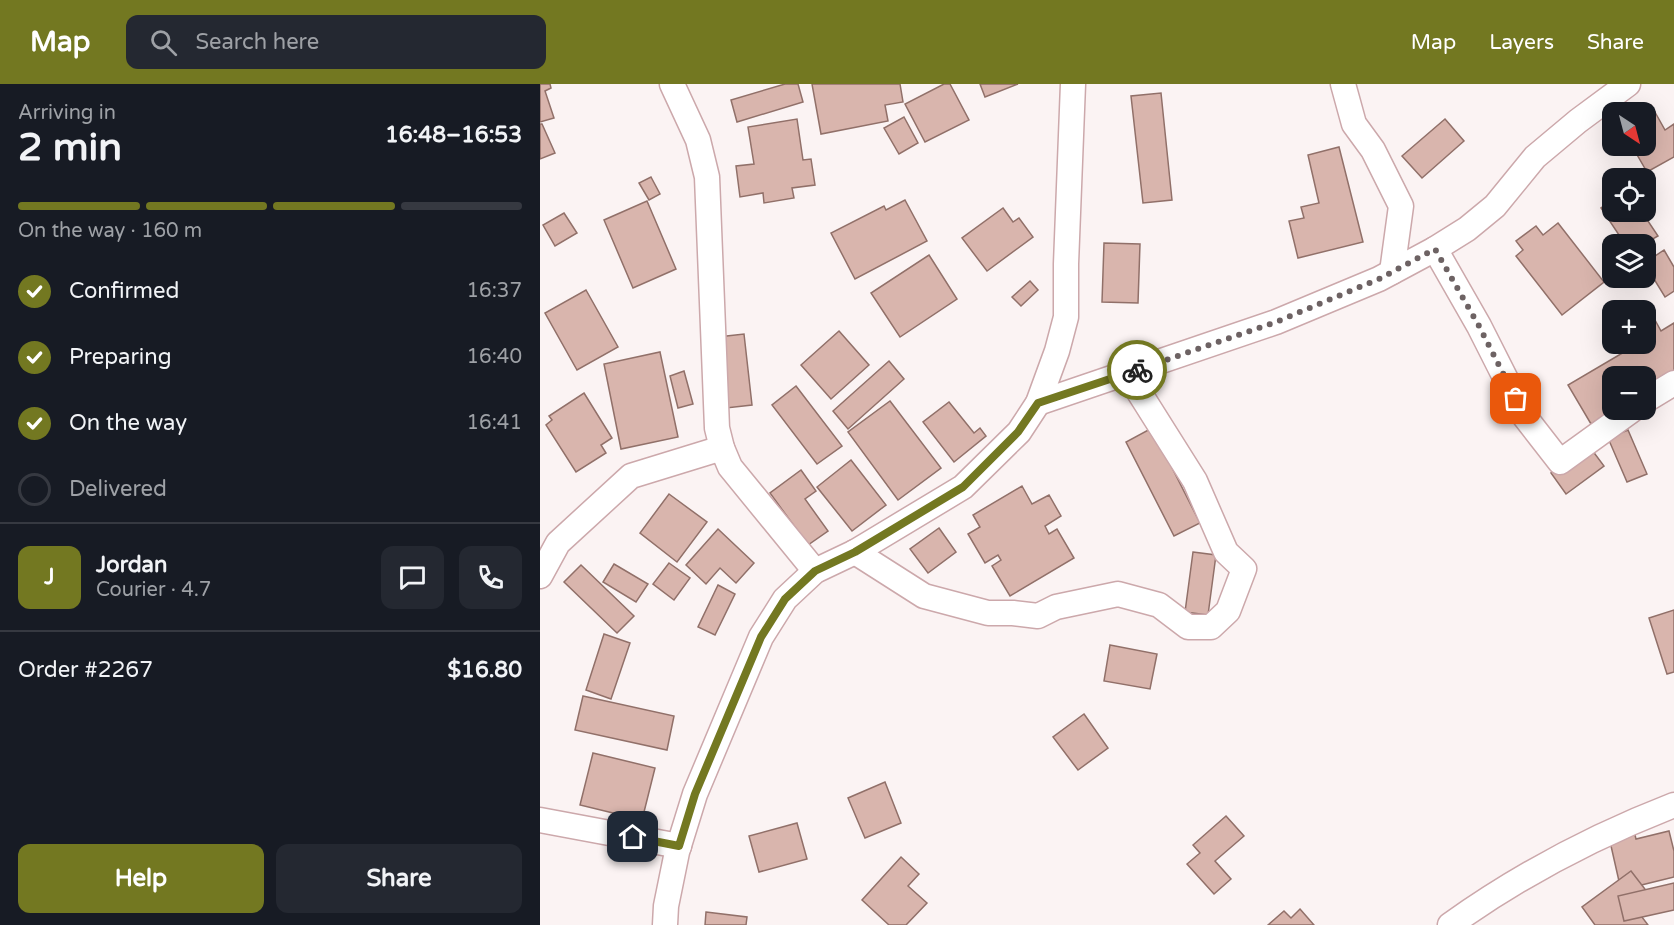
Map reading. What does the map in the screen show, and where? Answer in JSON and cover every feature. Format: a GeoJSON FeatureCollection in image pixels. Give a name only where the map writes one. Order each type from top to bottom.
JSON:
{"type":"FeatureCollection","features":[{"type":"Feature","properties":{"kind":"street"},"geometry":{"type":"LineString","coordinates":[[672,84],[698,140],[707,177],[717,428],[722,448],[730,467],[815,571]]}},
{"type":"Feature","properties":{"kind":"street"},"geometry":{"type":"LineString","coordinates":[[665,925],[666,906],[679,846],[695,794],[761,637],[785,599],[815,571],[855,552],[963,487],[1018,432],[1038,403],[1066,318],[1066,253],[1073,84]]}},
{"type":"Feature","properties":{"kind":"street"},"geometry":{"type":"LineString","coordinates":[[1343,84],[1354,124],[1373,150],[1401,206],[1392,272]]}},
{"type":"Feature","properties":{"kind":"street"},"geometry":{"type":"LineString","coordinates":[[1038,403],[1276,322],[1392,272],[1435,249],[1467,229],[1495,206],[1535,157],[1628,84]]}},
{"type":"Feature","properties":{"kind":"street"},"geometry":{"type":"LineString","coordinates":[[1435,249],[1479,326],[1526,417],[1560,462],[1618,420]]}},
{"type":"Feature","properties":{"kind":"street"},"geometry":{"type":"LineString","coordinates":[[855,552],[924,596],[988,613],[1038,616],[1056,607],[1118,594],[1158,605],[1188,627],[1210,627],[1228,611],[1244,569],[1226,552],[1195,481],[1127,373]]}},
{"type":"Feature","properties":{"kind":"street"},"geometry":{"type":"LineString","coordinates":[[1656,394],[1674,383]]}},
{"type":"Feature","properties":{"kind":"street"},"geometry":{"type":"LineString","coordinates":[[540,576],[549,540],[631,476],[722,448]]}},
{"type":"Feature","properties":{"kind":"street"},"geometry":{"type":"LineString","coordinates":[[1450,925],[1493,894],[1562,855],[1674,805]]}},
{"type":"Feature","properties":{"kind":"street"},"geometry":{"type":"LineString","coordinates":[[540,820],[679,846]]}},
{"type":"Feature","properties":{"kind":"building"},"geometry":{"type":"Polygon","coordinates":[[[540,84],[550,84],[551,88],[545,91],[554,118],[540,122],[540,84]]]}},
{"type":"Feature","properties":{"kind":"building"},"geometry":{"type":"Polygon","coordinates":[[[785,84],[798,84],[803,102],[737,122],[731,100],[785,84]]]}},
{"type":"Feature","properties":{"kind":"building"},"geometry":{"type":"Polygon","coordinates":[[[812,84],[900,84],[903,102],[885,105],[888,121],[821,134],[812,84]]]}},
{"type":"Feature","properties":{"kind":"building"},"geometry":{"type":"Polygon","coordinates":[[[944,84],[950,84],[969,120],[925,142],[905,104],[944,84]]]}},
{"type":"Feature","properties":{"kind":"building"},"geometry":{"type":"Polygon","coordinates":[[[980,84],[1018,84],[985,97],[980,84]]]}},
{"type":"Feature","properties":{"kind":"building"},"geometry":{"type":"Polygon","coordinates":[[[1161,93],[1172,200],[1143,203],[1131,96],[1161,93]]]}},
{"type":"Feature","properties":{"kind":"building"},"geometry":{"type":"Polygon","coordinates":[[[1656,114],[1665,130],[1674,124],[1674,157],[1654,168],[1645,168],[1638,156],[1656,156],[1656,114]]]}},
{"type":"Feature","properties":{"kind":"building"},"geometry":{"type":"Polygon","coordinates":[[[904,117],[918,143],[899,154],[884,128],[904,117]]]}},
{"type":"Feature","properties":{"kind":"building"},"geometry":{"type":"Polygon","coordinates":[[[797,119],[803,160],[811,159],[815,185],[792,188],[794,198],[764,203],[763,193],[740,197],[736,166],[754,164],[748,127],[797,119]]]}},
{"type":"Feature","properties":{"kind":"building"},"geometry":{"type":"Polygon","coordinates":[[[1445,119],[1464,141],[1422,178],[1402,156],[1445,119]]]}},
{"type":"Feature","properties":{"kind":"building"},"geometry":{"type":"Polygon","coordinates":[[[540,124],[555,153],[540,159],[540,124]]]}},
{"type":"Feature","properties":{"kind":"building"},"geometry":{"type":"Polygon","coordinates":[[[1339,147],[1363,242],[1298,258],[1289,221],[1304,218],[1301,207],[1319,203],[1308,155],[1339,147]]]}},
{"type":"Feature","properties":{"kind":"building"},"geometry":{"type":"Polygon","coordinates":[[[651,177],[660,194],[649,200],[639,183],[651,177]]]}},
{"type":"Feature","properties":{"kind":"building"},"geometry":{"type":"Polygon","coordinates":[[[905,200],[927,241],[855,279],[831,233],[884,206],[886,210],[905,200]]]}},
{"type":"Feature","properties":{"kind":"building"},"geometry":{"type":"Polygon","coordinates":[[[647,201],[676,269],[633,288],[604,220],[647,201]]]}},
{"type":"Feature","properties":{"kind":"building"},"geometry":{"type":"Polygon","coordinates":[[[1003,208],[1013,222],[1019,218],[1033,237],[987,271],[962,238],[1003,208]]]}},
{"type":"Feature","properties":{"kind":"building"},"geometry":{"type":"Polygon","coordinates":[[[564,213],[577,233],[555,246],[543,225],[564,213]]]}},
{"type":"Feature","properties":{"kind":"building"},"geometry":{"type":"Polygon","coordinates":[[[1610,222],[1649,222],[1658,236],[1656,237],[1656,234],[1618,234],[1610,222]]]}},
{"type":"Feature","properties":{"kind":"building"},"geometry":{"type":"Polygon","coordinates":[[[1558,223],[1602,279],[1602,284],[1562,315],[1516,256],[1523,250],[1516,241],[1536,226],[1543,235],[1558,223]]]}},
{"type":"Feature","properties":{"kind":"building"},"geometry":{"type":"Polygon","coordinates":[[[1104,243],[1140,244],[1138,303],[1102,302],[1104,243]]]}},
{"type":"Feature","properties":{"kind":"building"},"geometry":{"type":"Polygon","coordinates":[[[1664,250],[1674,267],[1674,291],[1665,297],[1656,282],[1656,255],[1664,250]]]}},
{"type":"Feature","properties":{"kind":"building"},"geometry":{"type":"Polygon","coordinates":[[[929,255],[957,299],[900,337],[871,293],[929,255]]]}},
{"type":"Feature","properties":{"kind":"building"},"geometry":{"type":"Polygon","coordinates":[[[1030,281],[1038,290],[1021,306],[1012,297],[1030,281]]]}},
{"type":"Feature","properties":{"kind":"building"},"geometry":{"type":"Polygon","coordinates":[[[586,290],[618,347],[577,370],[545,313],[586,290]]]}},
{"type":"Feature","properties":{"kind":"building"},"geometry":{"type":"Polygon","coordinates":[[[1656,322],[1661,331],[1674,323],[1674,375],[1656,386],[1656,366],[1602,366],[1602,418],[1591,424],[1568,385],[1621,354],[1656,354],[1656,322]]]}},
{"type":"Feature","properties":{"kind":"building"},"geometry":{"type":"Polygon","coordinates":[[[839,331],[869,365],[831,399],[801,365],[839,331]]]}},
{"type":"Feature","properties":{"kind":"building"},"geometry":{"type":"Polygon","coordinates":[[[744,334],[752,405],[726,408],[718,337],[744,334]]]}},
{"type":"Feature","properties":{"kind":"building"},"geometry":{"type":"Polygon","coordinates":[[[660,352],[678,437],[621,449],[604,364],[660,352]]]}},
{"type":"Feature","properties":{"kind":"building"},"geometry":{"type":"Polygon","coordinates":[[[889,361],[904,379],[848,429],[833,411],[889,361]]]}},
{"type":"Feature","properties":{"kind":"building"},"geometry":{"type":"Polygon","coordinates":[[[684,371],[693,404],[678,408],[670,376],[684,371]]]}},
{"type":"Feature","properties":{"kind":"building"},"geometry":{"type":"Polygon","coordinates":[[[796,386],[842,446],[817,464],[772,405],[796,386]]]}},
{"type":"Feature","properties":{"kind":"building"},"geometry":{"type":"Polygon","coordinates":[[[584,393],[612,438],[601,445],[606,453],[576,472],[546,425],[552,420],[549,416],[584,393]]]}},
{"type":"Feature","properties":{"kind":"building"},"geometry":{"type":"Polygon","coordinates":[[[890,401],[941,468],[898,500],[848,432],[890,401]]]}},
{"type":"Feature","properties":{"kind":"building"},"geometry":{"type":"Polygon","coordinates":[[[949,402],[974,433],[980,428],[986,436],[954,462],[923,422],[949,402]]]}},
{"type":"Feature","properties":{"kind":"building"},"geometry":{"type":"Polygon","coordinates":[[[1152,428],[1200,523],[1174,536],[1126,442],[1152,428]]]}},
{"type":"Feature","properties":{"kind":"building"},"geometry":{"type":"Polygon","coordinates":[[[1628,430],[1647,474],[1627,482],[1608,438],[1628,430]]]}},
{"type":"Feature","properties":{"kind":"building"},"geometry":{"type":"Polygon","coordinates":[[[1589,446],[1604,466],[1566,494],[1551,473],[1589,446]]]}},
{"type":"Feature","properties":{"kind":"building"},"geometry":{"type":"Polygon","coordinates":[[[851,460],[886,505],[852,531],[817,487],[851,460]]]}},
{"type":"Feature","properties":{"kind":"building"},"geometry":{"type":"Polygon","coordinates":[[[801,470],[816,491],[805,499],[828,531],[808,545],[770,493],[801,470]]]}},
{"type":"Feature","properties":{"kind":"building"},"geometry":{"type":"Polygon","coordinates":[[[1022,486],[1032,504],[1049,495],[1061,516],[1045,526],[1049,534],[1057,529],[1074,558],[1010,596],[992,566],[1001,560],[998,555],[985,563],[968,534],[980,527],[973,515],[1022,486]]]}},
{"type":"Feature","properties":{"kind":"building"},"geometry":{"type":"Polygon","coordinates":[[[669,494],[707,522],[677,562],[640,533],[669,494]]]}},
{"type":"Feature","properties":{"kind":"building"},"geometry":{"type":"Polygon","coordinates":[[[939,528],[956,552],[928,573],[910,549],[939,528]]]}},
{"type":"Feature","properties":{"kind":"building"},"geometry":{"type":"Polygon","coordinates":[[[718,529],[754,563],[736,583],[720,568],[706,584],[686,565],[718,529]]]}},
{"type":"Feature","properties":{"kind":"building"},"geometry":{"type":"Polygon","coordinates":[[[1193,552],[1216,555],[1208,615],[1185,612],[1193,552]]]}},
{"type":"Feature","properties":{"kind":"building"},"geometry":{"type":"Polygon","coordinates":[[[669,563],[690,578],[674,600],[653,584],[669,563]]]}},
{"type":"Feature","properties":{"kind":"building"},"geometry":{"type":"Polygon","coordinates":[[[614,564],[648,584],[636,602],[603,582],[614,564]]]}},
{"type":"Feature","properties":{"kind":"building"},"geometry":{"type":"Polygon","coordinates":[[[581,565],[634,616],[617,633],[564,582],[581,565]]]}},
{"type":"Feature","properties":{"kind":"building"},"geometry":{"type":"Polygon","coordinates":[[[718,585],[735,594],[715,635],[698,627],[718,585]]]}},
{"type":"Feature","properties":{"kind":"building"},"geometry":{"type":"Polygon","coordinates":[[[1674,610],[1674,672],[1667,674],[1649,618],[1674,610]]]}},
{"type":"Feature","properties":{"kind":"building"},"geometry":{"type":"Polygon","coordinates":[[[604,634],[630,643],[611,699],[586,690],[604,634]]]}},
{"type":"Feature","properties":{"kind":"building"},"geometry":{"type":"Polygon","coordinates":[[[1110,645],[1157,654],[1150,689],[1104,681],[1110,645]]]}},
{"type":"Feature","properties":{"kind":"building"},"geometry":{"type":"Polygon","coordinates":[[[583,696],[674,716],[667,750],[575,730],[583,696]]]}},
{"type":"Feature","properties":{"kind":"building"},"geometry":{"type":"Polygon","coordinates":[[[1084,714],[1108,748],[1078,770],[1053,737],[1084,714]]]}},
{"type":"Feature","properties":{"kind":"building"},"geometry":{"type":"Polygon","coordinates":[[[593,753],[655,768],[642,820],[580,805],[593,753]]]}},
{"type":"Feature","properties":{"kind":"building"},"geometry":{"type":"Polygon","coordinates":[[[885,782],[901,823],[865,838],[848,798],[885,782]]]}},
{"type":"Feature","properties":{"kind":"building"},"geometry":{"type":"Polygon","coordinates":[[[1226,816],[1244,836],[1215,861],[1231,879],[1214,894],[1187,864],[1200,853],[1193,845],[1226,816]]]}},
{"type":"Feature","properties":{"kind":"building"},"geometry":{"type":"Polygon","coordinates":[[[797,823],[807,859],[759,872],[749,836],[797,823]]]}},
{"type":"Feature","properties":{"kind":"building"},"geometry":{"type":"Polygon","coordinates":[[[1634,831],[1636,839],[1669,831],[1674,851],[1674,877],[1621,890],[1609,837],[1634,831]]]}},
{"type":"Feature","properties":{"kind":"building"},"geometry":{"type":"Polygon","coordinates":[[[901,857],[919,874],[908,886],[927,903],[906,925],[889,925],[862,900],[901,857]]]}},
{"type":"Feature","properties":{"kind":"building"},"geometry":{"type":"Polygon","coordinates":[[[1631,871],[1648,893],[1632,904],[1648,925],[1595,925],[1582,907],[1631,871]]]}},
{"type":"Feature","properties":{"kind":"building"},"geometry":{"type":"Polygon","coordinates":[[[1674,883],[1674,910],[1624,921],[1618,896],[1674,883]]]}},
{"type":"Feature","properties":{"kind":"building"},"geometry":{"type":"Polygon","coordinates":[[[1300,909],[1314,925],[1268,925],[1284,911],[1291,918],[1300,909]]]}},
{"type":"Feature","properties":{"kind":"building"},"geometry":{"type":"Polygon","coordinates":[[[706,912],[747,917],[746,925],[705,925],[706,912]]]}},
{"type":"Feature","properties":{"kind":"way so far"},"geometry":{"type":"LineString","coordinates":[[1137,370],[1276,322],[1379,279],[1435,249],[1479,326],[1516,399]]}},
{"type":"Feature","properties":{"kind":"route"},"geometry":{"type":"LineString","coordinates":[[633,837],[679,846],[695,794],[761,637],[785,599],[815,571],[855,552],[963,487],[1018,432],[1038,403],[1080,391],[1137,370]]}}]}
